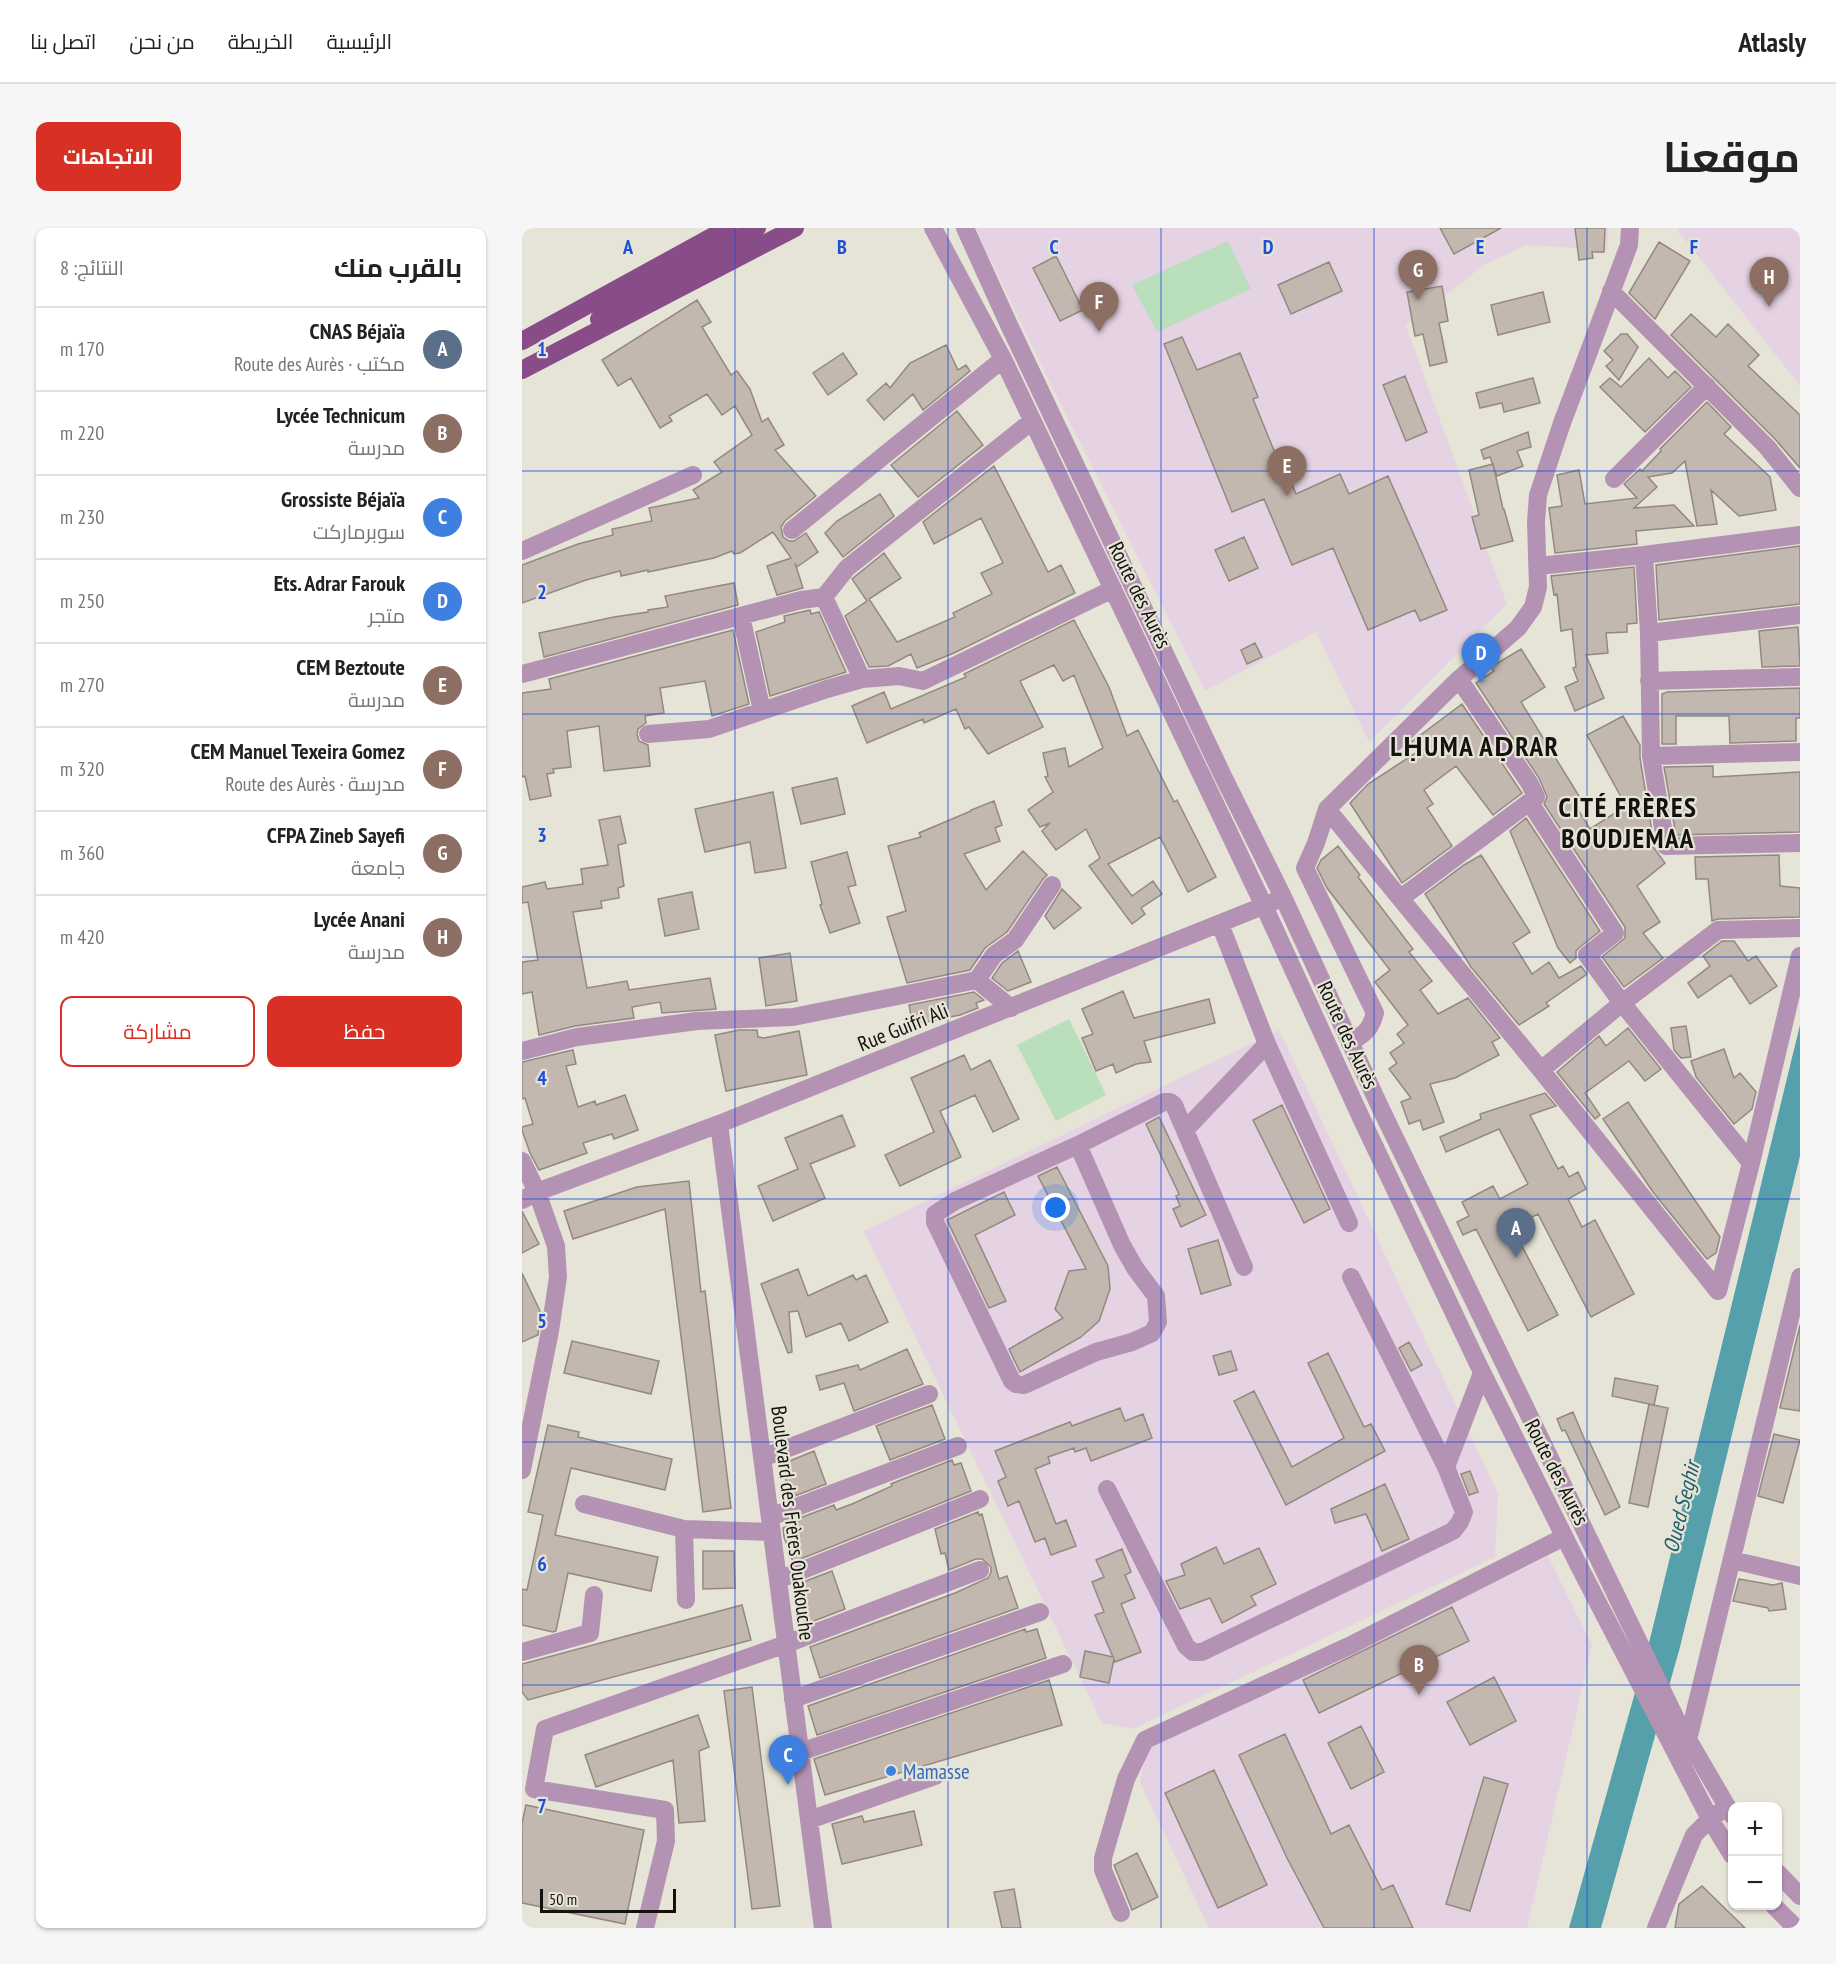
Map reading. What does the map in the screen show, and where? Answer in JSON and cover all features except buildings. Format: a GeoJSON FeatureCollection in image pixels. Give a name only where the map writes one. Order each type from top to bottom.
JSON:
{"type":"FeatureCollection","features":[{"type":"Feature","properties":{"kind":"main road"},"geometry":{"type":"LineString","coordinates":[[522,342],[728,228]]}},
{"type":"Feature","properties":{"kind":"main road"},"geometry":{"type":"LineString","coordinates":[[522,342],[639,292],[758,228]]}},
{"type":"Feature","properties":{"kind":"main road"},"geometry":{"type":"LineString","coordinates":[[522,370],[795,228]]}},
{"type":"Feature","properties":{"kind":"main road"},"geometry":{"type":"LineString","coordinates":[[522,370],[639,292]]}},
{"type":"Feature","properties":{"kind":"street","name":"Route des Aurès"},"geometry":{"type":"LineString","coordinates":[[933,228],[1003,359],[1264,906],[1482,1373],[1564,1537],[1623,1629]]}},
{"type":"Feature","properties":{"kind":"street","name":"Route des Aurès"},"geometry":{"type":"LineString","coordinates":[[965,228],[1009,326],[1283,897],[1623,1629],[1669,1723],[1710,1819],[1728,1848]]}},
{"type":"Feature","properties":{"kind":"street"},"geometry":{"type":"LineString","coordinates":[[1350,1043],[1366,1033],[1375,1013],[1305,868],[1327,809],[1460,679],[1518,628],[1533,607],[1538,587],[1536,522],[1538,495],[1562,423],[1629,245],[1630,228]]}},
{"type":"Feature","properties":{"kind":"street"},"geometry":{"type":"LineString","coordinates":[[1611,291],[1767,447],[1800,488]]}},
{"type":"Feature","properties":{"kind":"street"},"geometry":{"type":"LineString","coordinates":[[792,530],[1003,359]]}},
{"type":"Feature","properties":{"kind":"street"},"geometry":{"type":"LineString","coordinates":[[1614,479],[1707,386]]}},
{"type":"Feature","properties":{"kind":"street"},"geometry":{"type":"LineString","coordinates":[[522,674],[801,600],[824,597],[847,568],[1032,421]]}},
{"type":"Feature","properties":{"kind":"street"},"geometry":{"type":"LineString","coordinates":[[522,551],[693,474]]}},
{"type":"Feature","properties":{"kind":"street"},"geometry":{"type":"LineString","coordinates":[[1538,566],[1800,535]]}},
{"type":"Feature","properties":{"kind":"street"},"geometry":{"type":"LineString","coordinates":[[1644,555],[1649,633],[1651,756],[1666,846],[1800,843]]}},
{"type":"Feature","properties":{"kind":"street"},"geometry":{"type":"LineString","coordinates":[[648,734],[709,729],[862,679],[899,676],[922,681],[1113,589]]}},
{"type":"Feature","properties":{"kind":"street"},"geometry":{"type":"LineString","coordinates":[[824,597],[862,679]]}},
{"type":"Feature","properties":{"kind":"street"},"geometry":{"type":"LineString","coordinates":[[1649,633],[1800,615]]}},
{"type":"Feature","properties":{"kind":"street"},"geometry":{"type":"LineString","coordinates":[[741,616],[762,711]]}},
{"type":"Feature","properties":{"kind":"street"},"geometry":{"type":"LineString","coordinates":[[1649,681],[1800,677]]}},
{"type":"Feature","properties":{"kind":"street"},"geometry":{"type":"LineString","coordinates":[[1401,898],[1530,803],[1536,796],[1460,679]]}},
{"type":"Feature","properties":{"kind":"street"},"geometry":{"type":"LineString","coordinates":[[1651,756],[1800,752]]}},
{"type":"Feature","properties":{"kind":"street"},"geometry":{"type":"LineString","coordinates":[[1530,803],[1615,933],[1587,955],[1622,1003],[1751,1163]]}},
{"type":"Feature","properties":{"kind":"street"},"geometry":{"type":"LineString","coordinates":[[1327,809],[1718,1291],[1800,956]]}},
{"type":"Feature","properties":{"kind":"street"},"geometry":{"type":"LineString","coordinates":[[522,1051],[577,1037],[687,1023],[793,1017],[977,980],[994,955],[1015,940],[1052,885]]}},
{"type":"Feature","properties":{"kind":"street","name":"Rue Guifri Ali"},"geometry":{"type":"LineString","coordinates":[[529,1196],[719,1124],[1283,897]]}},
{"type":"Feature","properties":{"kind":"street"},"geometry":{"type":"LineString","coordinates":[[1220,924],[1267,1044],[1350,1223]]}},
{"type":"Feature","properties":{"kind":"street"},"geometry":{"type":"LineString","coordinates":[[1541,1070],[1622,1003],[1718,930],[1800,928]]}},
{"type":"Feature","properties":{"kind":"street"},"geometry":{"type":"LineString","coordinates":[[977,980],[1011,1008]]}},
{"type":"Feature","properties":{"kind":"street"},"geometry":{"type":"LineString","coordinates":[[1185,1130],[1267,1044]]}},
{"type":"Feature","properties":{"kind":"street"},"geometry":{"type":"LineString","coordinates":[[1078,1145],[1122,1245],[1135,1268],[1156,1296],[1158,1322],[1152,1333],[1132,1342],[1096,1352],[1024,1384],[1016,1384],[1012,1381],[935,1222],[936,1214],[955,1201],[1078,1145],[1164,1102],[1170,1102],[1174,1105],[1244,1267]]}},
{"type":"Feature","properties":{"kind":"street","name":"Boulevard des Frères Ouakouche"},"geometry":{"type":"LineString","coordinates":[[719,1124],[823,1928]]}},
{"type":"Feature","properties":{"kind":"street"},"geometry":{"type":"LineString","coordinates":[[522,1161],[529,1196],[556,1246],[558,1277],[550,1331],[522,1470]]}},
{"type":"Feature","properties":{"kind":"street"},"geometry":{"type":"LineString","coordinates":[[1107,1489],[1186,1646],[1193,1652],[1202,1652],[1453,1531],[1464,1512],[1446,1467],[1351,1277]]}},
{"type":"Feature","properties":{"kind":"street"},"geometry":{"type":"LineString","coordinates":[[1688,1740],[1798,1297],[1800,1277]]}},
{"type":"Feature","properties":{"kind":"street"},"geometry":{"type":"LineString","coordinates":[[1446,1467],[1482,1373]]}},
{"type":"Feature","properties":{"kind":"street"},"geometry":{"type":"LineString","coordinates":[[762,1458],[929,1394]]}},
{"type":"Feature","properties":{"kind":"street"},"geometry":{"type":"LineString","coordinates":[[584,1504],[684,1529],[771,1524],[958,1446]]}},
{"type":"Feature","properties":{"kind":"street"},"geometry":{"type":"LineString","coordinates":[[778,1580],[980,1498]]}},
{"type":"Feature","properties":{"kind":"street"},"geometry":{"type":"LineString","coordinates":[[684,1529],[686,1600]]}},
{"type":"Feature","properties":{"kind":"street"},"geometry":{"type":"LineString","coordinates":[[1121,1913],[1102,1870],[1103,1858],[1126,1779],[1145,1740],[1349,1646],[1564,1537]]}},
{"type":"Feature","properties":{"kind":"street"},"geometry":{"type":"LineString","coordinates":[[1732,1560],[1800,1576]]}},
{"type":"Feature","properties":{"kind":"street"},"geometry":{"type":"LineString","coordinates":[[645,1928],[666,1841],[665,1810],[534,1789],[545,1729],[786,1644],[980,1570]]}},
{"type":"Feature","properties":{"kind":"street"},"geometry":{"type":"LineString","coordinates":[[522,1652],[590,1633],[594,1595]]}},
{"type":"Feature","properties":{"kind":"street"},"geometry":{"type":"LineString","coordinates":[[793,1699],[1040,1612]]}},
{"type":"Feature","properties":{"kind":"street"},"geometry":{"type":"LineString","coordinates":[[800,1752],[1063,1664]]}},
{"type":"Feature","properties":{"kind":"street","name":"Route des Aurès"},"geometry":{"type":"LineString","coordinates":[[1669,1723],[1688,1740],[1728,1808]]}},
{"type":"Feature","properties":{"kind":"street"},"geometry":{"type":"LineString","coordinates":[[809,1820],[935,1776]]}},
{"type":"Feature","properties":{"kind":"street"},"geometry":{"type":"LineString","coordinates":[[1656,1928],[1694,1835],[1710,1819],[1728,1812]]}},
{"type":"Feature","properties":{"kind":"street"},"geometry":{"type":"LineString","coordinates":[[1782,1877],[1800,1896]]}},
{"type":"Feature","properties":{"kind":"street"},"geometry":{"type":"LineString","coordinates":[[1779,1910],[1796,1928]]}},
{"type":"Feature","properties":{"kind":"shaded area"},"geometry":{"type":"Polygon","coordinates":[[[975,228],[1609,228],[1607,250],[1526,245],[1484,265],[1406,326],[1507,604],[1369,742],[1316,632],[1205,691],[975,228]]]}},
{"type":"Feature","properties":{"kind":"shaded area"},"geometry":{"type":"Polygon","coordinates":[[[1676,228],[1800,228],[1800,386],[1676,228]]]}},
{"type":"Feature","properties":{"kind":"shaded area"},"geometry":{"type":"Polygon","coordinates":[[[1279,1030],[1498,1494],[1495,1557],[1133,1729],[1102,1723],[864,1231],[1279,1030]]]}},
{"type":"Feature","properties":{"kind":"shaded area"},"geometry":{"type":"Polygon","coordinates":[[[1548,1556],[1592,1645],[1527,1928],[1209,1928],[1140,1782],[1148,1745],[1396,1632],[1548,1556]]]}},
{"type":"Feature","properties":{"kind":"green space"},"geometry":{"type":"Polygon","coordinates":[[[1228,241],[1251,289],[1157,332],[1132,285],[1228,241]]]}},
{"type":"Feature","properties":{"kind":"green space"},"geometry":{"type":"Polygon","coordinates":[[[1069,1019],[1106,1095],[1056,1121],[1017,1045],[1069,1019]]]}},
{"type":"Feature","properties":{"kind":"water"},"geometry":{"type":"Polygon","coordinates":[[[1800,1025],[1800,1156],[1680,1647],[1601,1928],[1569,1928],[1650,1639],[1800,1025]]]}},
{"type":"Feature","properties":{"kind":"place","name":"CFPA Zineb Sayefi"},"geometry":{"type":"Point","coordinates":[1418,300]}},
{"type":"Feature","properties":{"kind":"place","name":"Lycée Anani"},"geometry":{"type":"Point","coordinates":[1769,307]}},
{"type":"Feature","properties":{"kind":"place","name":"CEM Manuel Texeira Gomez"},"geometry":{"type":"Point","coordinates":[1099,332]}},
{"type":"Feature","properties":{"kind":"place","name":"CEM Beztoute"},"geometry":{"type":"Point","coordinates":[1287,496]}},
{"type":"Feature","properties":{"kind":"place","name":"Ets. Adrar Farouk"},"geometry":{"type":"Point","coordinates":[1481,683]}},
{"type":"Feature","properties":{"kind":"place","name":"CNAS Béjaïa"},"geometry":{"type":"Point","coordinates":[1516,1258]}},
{"type":"Feature","properties":{"kind":"place","name":"Lycée Technicum"},"geometry":{"type":"Point","coordinates":[1419,1695]}},
{"type":"Feature","properties":{"kind":"place","name":"Mamasse"},"geometry":{"type":"Point","coordinates":[891,1771]}},
{"type":"Feature","properties":{"kind":"place","name":"Grossiste Béjaïa"},"geometry":{"type":"Point","coordinates":[788,1785]}},
{"type":"Feature","properties":{"kind":"district","name":"LḤUMA AḌRAR"},"geometry":{"type":"Point","coordinates":[1475,746]}},
{"type":"Feature","properties":{"kind":"district","name":"CITÉ FRÈRES BOUDJEMAA"},"geometry":{"type":"Point","coordinates":[1628,822]}},
{"type":"Feature","properties":{"kind":"water label","name":"Oued Seghir"},"geometry":{"type":"Point","coordinates":[1681,1507]}}]}
